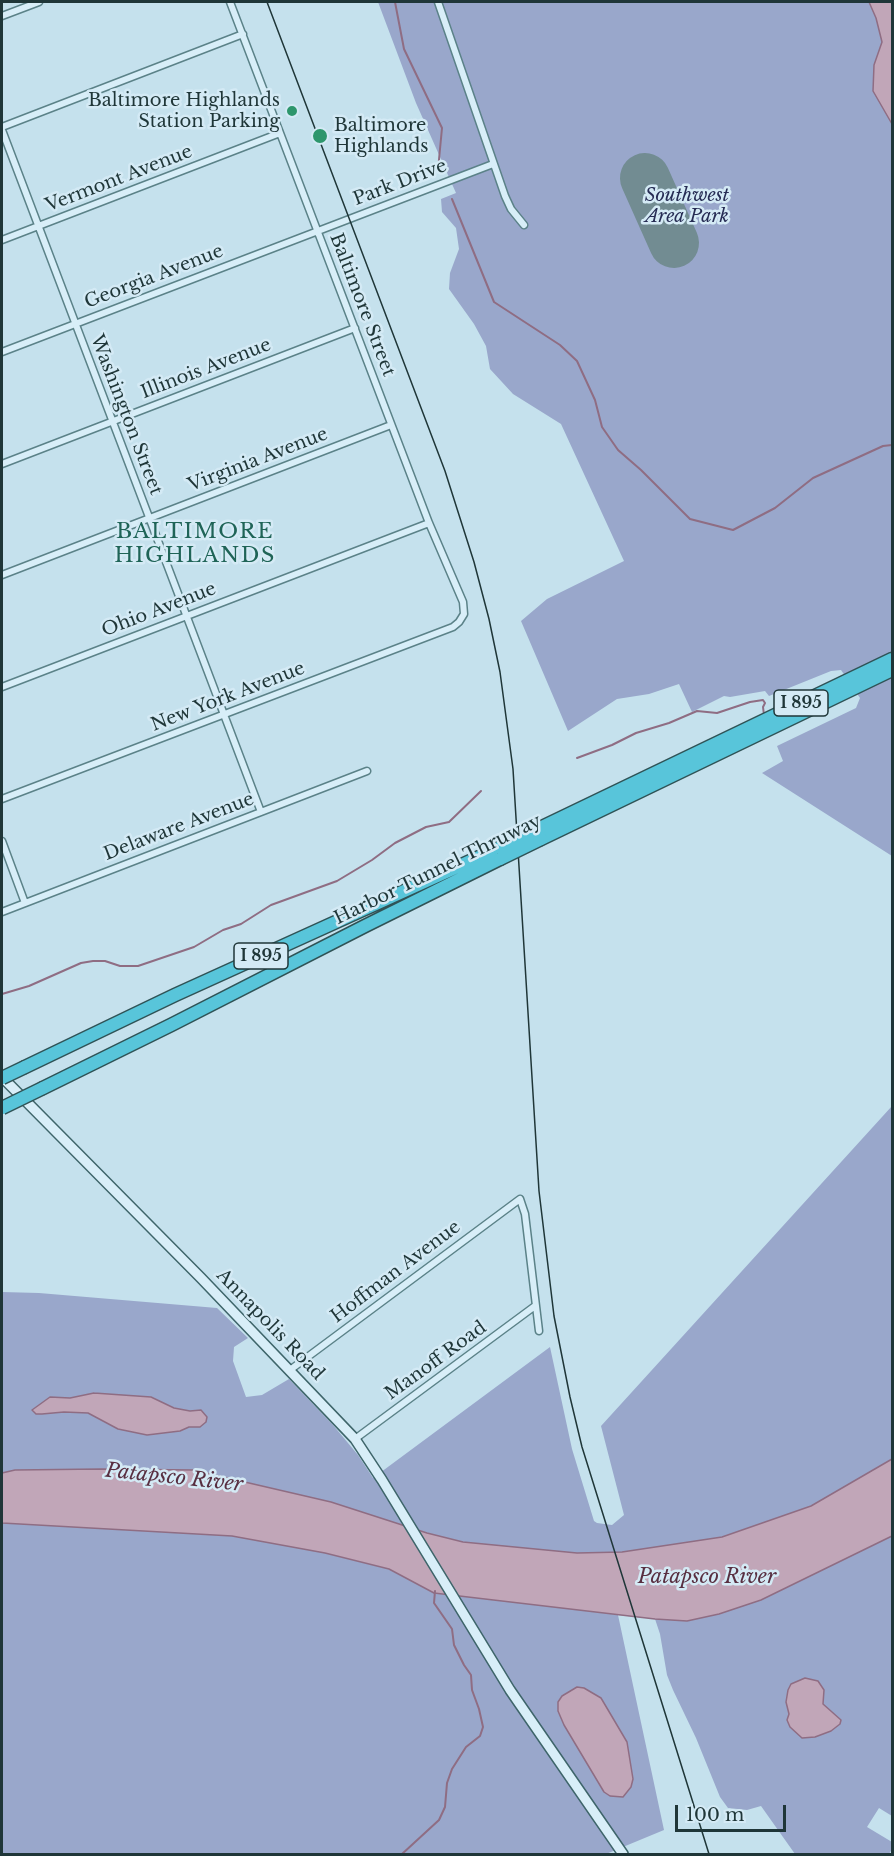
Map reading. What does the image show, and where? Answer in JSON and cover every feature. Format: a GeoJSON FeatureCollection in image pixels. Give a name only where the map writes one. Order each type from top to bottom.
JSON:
{"type":"FeatureCollection","features":[{"type":"Feature","properties":{"kind":"highway","name":"Harbor Tunnel Thruway"},"geometry":{"type":"LineString","coordinates":[[712,752],[892,659]]}},
{"type":"Feature","properties":{"kind":"highway","name":"Harbor Tunnel Thruway"},"geometry":{"type":"LineString","coordinates":[[2,1108],[365,926],[499,854],[712,752],[892,670]]}},
{"type":"Feature","properties":{"kind":"highway","name":"Harbor Tunnel Thruway"},"geometry":{"type":"LineString","coordinates":[[2,1077],[175,995],[499,854]]}},
{"type":"Feature","properties":{"kind":"main road","name":"Annapolis Road"},"geometry":{"type":"LineString","coordinates":[[2,1077],[355,1439],[530,1720],[623,1854]]}},
{"type":"Feature","properties":{"kind":"street"},"geometry":{"type":"LineString","coordinates":[[2,16],[39,2]]}},
{"type":"Feature","properties":{"kind":"street","name":"Baltimore Street"},"geometry":{"type":"LineString","coordinates":[[230,2],[429,523],[463,602],[462,618]]}},
{"type":"Feature","properties":{"kind":"street"},"geometry":{"type":"LineString","coordinates":[[438,2],[493,164],[511,209],[524,225]]}},
{"type":"Feature","properties":{"kind":"street"},"geometry":{"type":"LineString","coordinates":[[2,129],[243,34]]}},
{"type":"Feature","properties":{"kind":"street","name":"Washington Street"},"geometry":{"type":"LineString","coordinates":[[2,129],[261,812]]}},
{"type":"Feature","properties":{"kind":"street","name":"Vermont Avenue"},"geometry":{"type":"LineString","coordinates":[[2,240],[280,133]]}},
{"type":"Feature","properties":{"kind":"street","name":"Park Drive"},"geometry":{"type":"LineString","coordinates":[[318,231],[493,164]]}},
{"type":"Feature","properties":{"kind":"street","name":"Georgia Avenue"},"geometry":{"type":"LineString","coordinates":[[2,352],[318,231]]}},
{"type":"Feature","properties":{"kind":"street","name":"Illinois Avenue"},"geometry":{"type":"LineString","coordinates":[[2,464],[355,328]]}},
{"type":"Feature","properties":{"kind":"street","name":"Virginia Avenue"},"geometry":{"type":"LineString","coordinates":[[2,575],[391,425]]}},
{"type":"Feature","properties":{"kind":"street","name":"Ohio Avenue"},"geometry":{"type":"LineString","coordinates":[[2,687],[429,523]]}},
{"type":"Feature","properties":{"kind":"street","name":"New York Avenue"},"geometry":{"type":"LineString","coordinates":[[2,799],[453,627],[462,618]]}},
{"type":"Feature","properties":{"kind":"street","name":"Delaware Avenue"},"geometry":{"type":"LineString","coordinates":[[2,912],[367,771]]}},
{"type":"Feature","properties":{"kind":"street"},"geometry":{"type":"LineString","coordinates":[[2,841],[25,903]]}},
{"type":"Feature","properties":{"kind":"street","name":"Hoffman Avenue"},"geometry":{"type":"LineString","coordinates":[[290,1370],[520,1199],[525,1214],[535,1306]]}},
{"type":"Feature","properties":{"kind":"street"},"geometry":{"type":"LineString","coordinates":[[535,1306],[539,1331]]}},
{"type":"Feature","properties":{"kind":"street","name":"Manoff Road"},"geometry":{"type":"LineString","coordinates":[[355,1439],[535,1306]]}},
{"type":"Feature","properties":{"kind":"green space","name":"Southwest Area Park"},"geometry":{"type":"Polygon","coordinates":[[[378,2],[892,2],[892,856],[762,773],[783,761],[777,746],[856,708],[860,698],[841,670],[831,671],[769,696],[765,691],[724,696],[692,712],[679,684],[649,694],[617,699],[568,731],[521,621],[547,599],[624,561],[561,424],[513,394],[490,369],[486,346],[474,324],[449,289],[450,273],[459,249],[456,228],[442,212],[441,199],[456,193],[416,103],[378,2]]]}},
{"type":"Feature","properties":{"kind":"green space"},"geometry":{"type":"Polygon","coordinates":[[[892,1106],[892,1816],[879,1808],[867,1827],[892,1842],[889,1854],[795,1854],[761,1806],[747,1810],[728,1808],[720,1797],[667,1675],[655,1619],[618,1615],[664,1830],[606,1854],[2,1854],[2,1292],[217,1308],[248,1338],[234,1347],[233,1361],[246,1397],[262,1395],[289,1379],[333,1425],[358,1455],[373,1478],[550,1347],[572,1449],[594,1521],[612,1525],[624,1515],[601,1426],[892,1106]]]}},
{"type":"Feature","properties":{"kind":"water"},"geometry":{"type":"Polygon","coordinates":[[[869,2],[892,2],[892,124],[873,91],[874,65],[882,42],[869,2]]]}},
{"type":"Feature","properties":{"kind":"water"},"geometry":{"type":"Polygon","coordinates":[[[94,1393],[151,1397],[174,1408],[190,1411],[201,1410],[207,1417],[206,1422],[200,1427],[147,1435],[118,1429],[88,1413],[36,1414],[32,1410],[50,1397],[70,1398],[94,1393]]]}},
{"type":"Feature","properties":{"kind":"water","name":"Patapsco River"},"geometry":{"type":"Polygon","coordinates":[[[892,1459],[892,1536],[761,1600],[719,1614],[687,1621],[434,1593],[389,1569],[325,1553],[232,1536],[2,1523],[2,1473],[15,1470],[193,1470],[331,1502],[427,1533],[463,1542],[577,1553],[622,1552],[722,1537],[811,1506],[892,1459]]]}},
{"type":"Feature","properties":{"kind":"water"},"geometry":{"type":"Polygon","coordinates":[[[805,1678],[818,1681],[824,1690],[823,1704],[841,1720],[840,1724],[831,1731],[815,1737],[802,1738],[790,1727],[787,1720],[789,1714],[786,1702],[791,1684],[805,1678]]]}},
{"type":"Feature","properties":{"kind":"water"},"geometry":{"type":"Polygon","coordinates":[[[577,1687],[584,1688],[601,1698],[627,1742],[633,1779],[631,1787],[623,1797],[610,1796],[604,1792],[558,1711],[558,1702],[562,1696],[577,1687]]]}},
{"type":"Feature","properties":{"kind":"waterway"},"geometry":{"type":"LineString","coordinates":[[395,2],[404,49],[442,128],[438,170]]}},
{"type":"Feature","properties":{"kind":"waterway"},"geometry":{"type":"LineString","coordinates":[[452,199],[494,302],[560,345],[577,361],[595,400],[602,427],[618,450],[690,519],[733,530],[775,508],[813,478],[883,446],[892,445]]}},
{"type":"Feature","properties":{"kind":"waterway"},"geometry":{"type":"LineString","coordinates":[[577,758],[697,711],[717,713],[763,700],[764,715]]}},
{"type":"Feature","properties":{"kind":"waterway"},"geometry":{"type":"LineString","coordinates":[[2,994],[29,986],[81,963],[105,961],[120,966],[138,966],[194,947],[223,930],[241,924],[271,905],[337,881],[395,843],[426,827],[449,822],[481,791]]}},
{"type":"Feature","properties":{"kind":"waterway"},"geometry":{"type":"LineString","coordinates":[[402,1854],[439,1820],[445,1807],[447,1783],[452,1769],[466,1747],[480,1736],[483,1727],[472,1690],[471,1675],[454,1645],[452,1629],[434,1603],[435,1591]]}},
{"type":"Feature","properties":{"kind":"runway"},"geometry":{"type":"LineString","coordinates":[[645,178],[674,243]]}},
{"type":"Feature","properties":{"kind":"tram line"},"geometry":{"type":"LineString","coordinates":[[267,2],[445,471],[474,562],[489,619],[500,672],[513,769],[539,1191],[554,1316],[582,1447],[709,1854]]}},
{"type":"Feature","properties":{"kind":"place","name":"Baltimore Highlands Station Parking"},"geometry":{"type":"Point","coordinates":[292,111]}},
{"type":"Feature","properties":{"kind":"place","name":"Baltimore Highlands"},"geometry":{"type":"Point","coordinates":[320,136]}},
{"type":"Feature","properties":{"kind":"district","name":"BALTIMORE HIGHLANDS"},"geometry":{"type":"Point","coordinates":[195,544]}}]}
